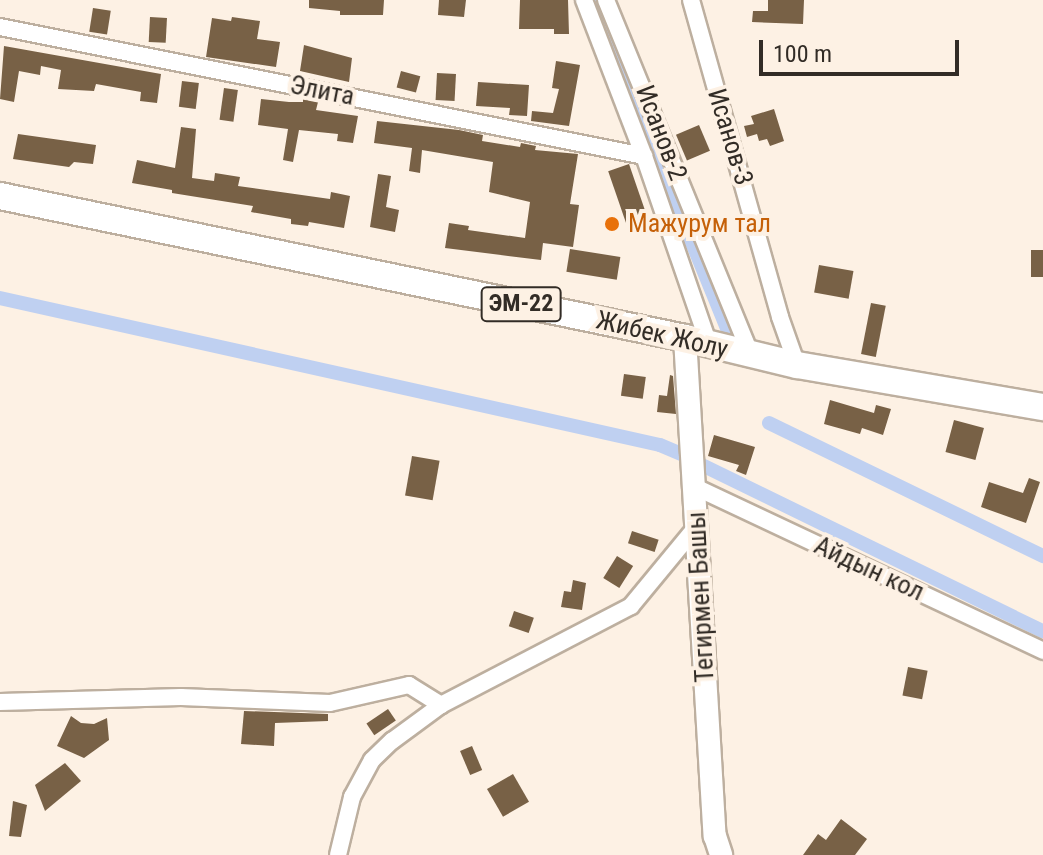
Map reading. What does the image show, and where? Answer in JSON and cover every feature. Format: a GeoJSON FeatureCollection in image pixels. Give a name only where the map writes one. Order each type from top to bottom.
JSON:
{"type":"FeatureCollection","features":[{"type":"Feature","properties":{"kind":"main road","name":"Жибек Жолу"},"geometry":{"type":"LineString","coordinates":[[0,196],[797,365],[1043,407]]}},
{"type":"Feature","properties":{"kind":"street"},"geometry":{"type":"LineString","coordinates":[[584,0],[644,156],[697,342]]}},
{"type":"Feature","properties":{"kind":"street","name":"Исанов-2"},"geometry":{"type":"LineString","coordinates":[[606,0],[751,355]]}},
{"type":"Feature","properties":{"kind":"street","name":"Исанов-3"},"geometry":{"type":"LineString","coordinates":[[691,0],[780,317],[797,365]]}},
{"type":"Feature","properties":{"kind":"street","name":"Элита"},"geometry":{"type":"LineString","coordinates":[[0,27],[644,156]]}},
{"type":"Feature","properties":{"kind":"street","name":"Тегирмен Башы"},"geometry":{"type":"LineString","coordinates":[[697,342],[695,487],[715,836],[721,855]]}},
{"type":"Feature","properties":{"kind":"street","name":"Айдын кол"},"geometry":{"type":"LineString","coordinates":[[695,487],[1043,651]]}},
{"type":"Feature","properties":{"kind":"street"},"geometry":{"type":"LineString","coordinates":[[338,855],[352,797],[372,760],[441,705],[631,606],[697,526]]}},
{"type":"Feature","properties":{"kind":"street"},"geometry":{"type":"LineString","coordinates":[[0,702],[181,697],[330,703],[409,685],[441,705]]}},
{"type":"Feature","properties":{"kind":"building"},"geometry":{"type":"Polygon","coordinates":[[[309,0],[384,0],[383,15],[340,15],[340,11],[309,8],[309,0]]]}},
{"type":"Feature","properties":{"kind":"building"},"geometry":{"type":"Polygon","coordinates":[[[439,0],[466,0],[464,17],[438,15],[439,0]]]}},
{"type":"Feature","properties":{"kind":"building"},"geometry":{"type":"Polygon","coordinates":[[[520,0],[568,0],[569,34],[554,34],[554,29],[519,29],[520,0]]]}},
{"type":"Feature","properties":{"kind":"building"},"geometry":{"type":"Polygon","coordinates":[[[768,0],[804,0],[803,24],[752,22],[753,11],[768,11],[768,0]]]}},
{"type":"Feature","properties":{"kind":"building"},"geometry":{"type":"Polygon","coordinates":[[[93,8],[111,11],[107,35],[89,32],[93,8]]]}},
{"type":"Feature","properties":{"kind":"building"},"geometry":{"type":"Polygon","coordinates":[[[150,17],[167,18],[166,43],[149,42],[150,17]]]}},
{"type":"Feature","properties":{"kind":"building"},"geometry":{"type":"Polygon","coordinates":[[[232,17],[260,21],[257,39],[280,42],[276,67],[206,57],[212,18],[231,21],[232,17]]]}},
{"type":"Feature","properties":{"kind":"building"},"geometry":{"type":"Polygon","coordinates":[[[304,45],[352,58],[349,82],[300,71],[304,45]]]}},
{"type":"Feature","properties":{"kind":"building"},"geometry":{"type":"Polygon","coordinates":[[[4,46],[161,74],[157,103],[140,101],[141,92],[96,84],[94,91],[58,89],[61,70],[41,66],[40,75],[19,71],[14,102],[0,99],[4,46]]]}},
{"type":"Feature","properties":{"kind":"building"},"geometry":{"type":"Polygon","coordinates":[[[556,61],[580,65],[569,126],[531,121],[532,111],[553,113],[559,89],[552,88],[556,61]]]}},
{"type":"Feature","properties":{"kind":"building"},"geometry":{"type":"Polygon","coordinates":[[[401,71],[420,76],[416,93],[397,87],[401,71]]]}},
{"type":"Feature","properties":{"kind":"building"},"geometry":{"type":"Polygon","coordinates":[[[437,73],[456,74],[455,101],[436,100],[437,73]]]}},
{"type":"Feature","properties":{"kind":"building"},"geometry":{"type":"Polygon","coordinates":[[[182,81],[199,83],[196,109],[179,107],[182,81]]]}},
{"type":"Feature","properties":{"kind":"building"},"geometry":{"type":"Polygon","coordinates":[[[478,82],[529,85],[527,116],[509,115],[510,108],[476,106],[478,82]]]}},
{"type":"Feature","properties":{"kind":"building"},"geometry":{"type":"Polygon","coordinates":[[[224,88],[238,90],[233,122],[220,120],[224,88]]]}},
{"type":"Feature","properties":{"kind":"building"},"geometry":{"type":"Polygon","coordinates":[[[261,99],[303,102],[303,99],[318,102],[316,110],[358,116],[353,143],[337,141],[338,134],[299,130],[293,162],[283,160],[288,129],[258,125],[261,99]]]}},
{"type":"Feature","properties":{"kind":"building"},"geometry":{"type":"Polygon","coordinates":[[[774,109],[784,141],[770,146],[767,139],[759,141],[757,134],[747,137],[744,126],[754,124],[751,116],[774,109]]]}},
{"type":"Feature","properties":{"kind":"building"},"geometry":{"type":"Polygon","coordinates":[[[377,121],[459,130],[483,135],[482,141],[520,147],[521,143],[536,146],[535,150],[578,154],[570,204],[579,205],[573,247],[543,243],[541,260],[445,248],[449,223],[469,226],[468,230],[525,238],[530,202],[489,192],[493,162],[422,150],[420,173],[409,171],[412,148],[374,143],[377,121]]]}},
{"type":"Feature","properties":{"kind":"building"},"geometry":{"type":"Polygon","coordinates":[[[699,125],[710,151],[687,161],[676,135],[699,125]]]}},
{"type":"Feature","properties":{"kind":"building"},"geometry":{"type":"Polygon","coordinates":[[[181,127],[196,129],[192,178],[214,181],[215,173],[240,177],[238,186],[330,199],[331,192],[350,196],[344,228],[309,222],[308,226],[291,224],[291,219],[251,212],[253,206],[132,183],[137,160],[175,168],[181,127]]]}},
{"type":"Feature","properties":{"kind":"building"},"geometry":{"type":"Polygon","coordinates":[[[18,134],[96,145],[93,164],[74,162],[69,167],[13,159],[18,134]]]}},
{"type":"Feature","properties":{"kind":"building"},"geometry":{"type":"Polygon","coordinates":[[[629,164],[648,219],[627,226],[608,171],[629,164]]]}},
{"type":"Feature","properties":{"kind":"building"},"geometry":{"type":"Polygon","coordinates":[[[378,174],[391,176],[386,207],[399,210],[395,232],[370,227],[378,174]]]}},
{"type":"Feature","properties":{"kind":"building"},"geometry":{"type":"Polygon","coordinates":[[[570,249],[620,257],[617,280],[566,272],[570,249]]]}},
{"type":"Feature","properties":{"kind":"building"},"geometry":{"type":"Polygon","coordinates":[[[1031,250],[1043,250],[1043,277],[1031,277],[1031,250]]]}},
{"type":"Feature","properties":{"kind":"building"},"geometry":{"type":"Polygon","coordinates":[[[819,265],[853,271],[849,299],[814,293],[819,265]]]}},
{"type":"Feature","properties":{"kind":"building"},"geometry":{"type":"Polygon","coordinates":[[[871,303],[886,306],[876,357],[861,354],[871,303]]]}},
{"type":"Feature","properties":{"kind":"building"},"geometry":{"type":"Polygon","coordinates":[[[624,374],[646,377],[643,399],[621,396],[624,374]]]}},
{"type":"Feature","properties":{"kind":"building"},"geometry":{"type":"Polygon","coordinates":[[[670,375],[673,376],[676,414],[657,412],[659,395],[667,396],[670,375]]]}},
{"type":"Feature","properties":{"kind":"building"},"geometry":{"type":"Polygon","coordinates":[[[830,400],[874,413],[876,405],[891,409],[883,435],[862,428],[860,434],[824,424],[830,400]]]}},
{"type":"Feature","properties":{"kind":"building"},"geometry":{"type":"Polygon","coordinates":[[[954,420],[984,428],[975,460],[945,452],[954,420]]]}},
{"type":"Feature","properties":{"kind":"building"},"geometry":{"type":"Polygon","coordinates":[[[714,435],[755,447],[746,475],[736,471],[739,465],[708,456],[714,435]]]}},
{"type":"Feature","properties":{"kind":"building"},"geometry":{"type":"Polygon","coordinates":[[[412,456],[440,461],[433,500],[405,495],[412,456]]]}},
{"type":"Feature","properties":{"kind":"building"},"geometry":{"type":"Polygon","coordinates":[[[1029,478],[1040,482],[1026,523],[981,507],[989,482],[1023,493],[1029,478]]]}},
{"type":"Feature","properties":{"kind":"building"},"geometry":{"type":"Polygon","coordinates":[[[632,531],[659,540],[655,552],[628,543],[632,531]]]}},
{"type":"Feature","properties":{"kind":"building"},"geometry":{"type":"Polygon","coordinates":[[[617,556],[633,566],[619,588],[603,578],[617,556]]]}},
{"type":"Feature","properties":{"kind":"building"},"geometry":{"type":"Polygon","coordinates":[[[573,580],[586,583],[582,610],[561,607],[564,591],[571,592],[573,580]]]}},
{"type":"Feature","properties":{"kind":"building"},"geometry":{"type":"Polygon","coordinates":[[[514,611],[534,618],[529,633],[509,626],[514,611]]]}},
{"type":"Feature","properties":{"kind":"building"},"geometry":{"type":"Polygon","coordinates":[[[908,667],[928,671],[922,699],[902,695],[908,667]]]}},
{"type":"Feature","properties":{"kind":"building"},"geometry":{"type":"Polygon","coordinates":[[[388,709],[396,721],[374,735],[366,724],[388,709]]]}},
{"type":"Feature","properties":{"kind":"building"},"geometry":{"type":"Polygon","coordinates":[[[244,711],[328,714],[328,721],[275,723],[274,746],[241,744],[244,711]]]}},
{"type":"Feature","properties":{"kind":"building"},"geometry":{"type":"Polygon","coordinates":[[[71,716],[81,723],[94,724],[107,718],[109,740],[84,758],[57,746],[71,716]]]}},
{"type":"Feature","properties":{"kind":"building"},"geometry":{"type":"Polygon","coordinates":[[[472,746],[482,770],[470,775],[460,751],[472,746]]]}},
{"type":"Feature","properties":{"kind":"building"},"geometry":{"type":"Polygon","coordinates":[[[65,763],[81,781],[45,811],[35,785],[65,763]]]}},
{"type":"Feature","properties":{"kind":"building"},"geometry":{"type":"Polygon","coordinates":[[[513,774],[529,802],[503,817],[487,789],[513,774]]]}},
{"type":"Feature","properties":{"kind":"building"},"geometry":{"type":"Polygon","coordinates":[[[13,801],[27,805],[21,837],[9,836],[13,801]]]}},
{"type":"Feature","properties":{"kind":"building"},"geometry":{"type":"Polygon","coordinates":[[[841,819],[867,839],[855,855],[803,855],[818,834],[826,840],[841,819]]]}},
{"type":"Feature","properties":{"kind":"waterway"},"geometry":{"type":"LineString","coordinates":[[593,0],[729,333]]}},
{"type":"Feature","properties":{"kind":"waterway"},"geometry":{"type":"LineString","coordinates":[[0,298],[660,445],[683,455]]}},
{"type":"Feature","properties":{"kind":"waterway"},"geometry":{"type":"LineString","coordinates":[[769,423],[1043,556]]}},
{"type":"Feature","properties":{"kind":"waterway"},"geometry":{"type":"LineString","coordinates":[[704,466],[1043,631]]}},
{"type":"Feature","properties":{"kind":"place","name":"Мажурум тал"},"geometry":{"type":"Point","coordinates":[612,224]}}]}
